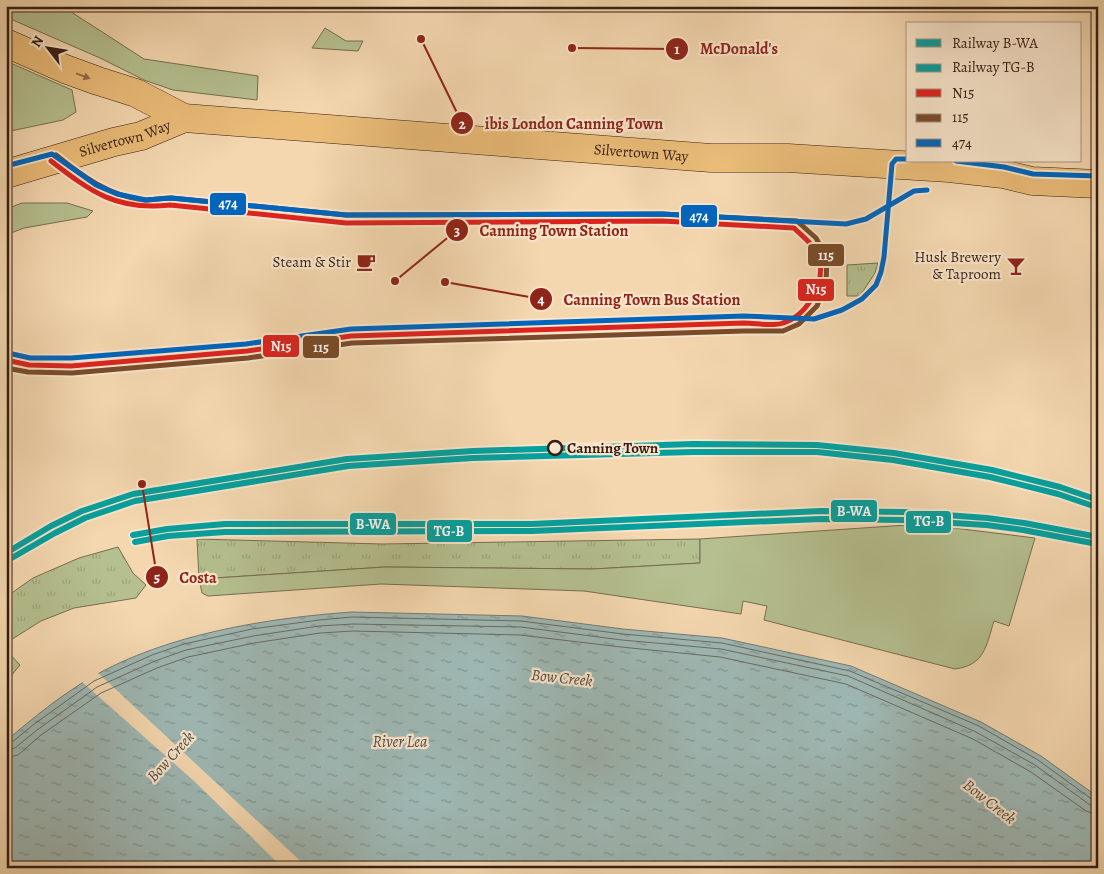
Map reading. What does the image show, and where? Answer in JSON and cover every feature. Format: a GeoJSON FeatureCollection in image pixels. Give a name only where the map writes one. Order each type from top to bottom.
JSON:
{"type":"FeatureCollection","features":[{"type":"Feature","properties":{"kind":"main road","name":"Silvertown Way"},"geometry":{"type":"LineString","coordinates":[[6,43],[65,69],[136,92],[184,118],[711,158],[788,158],[949,168],[1003,174],[1032,180],[1098,184]]}},
{"type":"Feature","properties":{"kind":"main road","name":"Silvertown Way"},"geometry":{"type":"LineString","coordinates":[[6,174],[140,136],[184,118]]}},
{"type":"Feature","properties":{"kind":"green space"},"geometry":{"type":"Polygon","coordinates":[[[6,6],[62,6],[144,59],[258,76],[257,100],[173,90],[144,80],[100,58],[6,17],[6,6]]]}},
{"type":"Feature","properties":{"kind":"green space"},"geometry":{"type":"Polygon","coordinates":[[[325,28],[346,41],[363,41],[358,51],[312,48],[325,28]]]}},
{"type":"Feature","properties":{"kind":"green space"},"geometry":{"type":"Polygon","coordinates":[[[6,61],[72,90],[76,112],[63,120],[6,132],[6,61]]]}},
{"type":"Feature","properties":{"kind":"green space"},"geometry":{"type":"Polygon","coordinates":[[[22,203],[67,203],[93,211],[87,217],[24,228],[6,235],[6,209],[22,203]]]}},
{"type":"Feature","properties":{"kind":"green space"},"geometry":{"type":"Polygon","coordinates":[[[878,263],[875,273],[860,296],[847,296],[847,265],[878,263]]]}},
{"type":"Feature","properties":{"kind":"green space"},"geometry":{"type":"Polygon","coordinates":[[[922,524],[1035,538],[1009,626],[994,621],[983,653],[973,663],[965,667],[955,669],[764,620],[767,606],[743,601],[741,614],[584,591],[381,584],[208,596],[202,593],[199,579],[385,567],[593,569],[700,563],[700,539],[922,524]]]}},
{"type":"Feature","properties":{"kind":"green space"},"geometry":{"type":"Polygon","coordinates":[[[197,539],[382,544],[700,539],[700,563],[593,569],[385,567],[199,579],[197,539]]]}},
{"type":"Feature","properties":{"kind":"green space"},"geometry":{"type":"Polygon","coordinates":[[[118,547],[133,573],[146,585],[136,598],[74,608],[41,621],[6,643],[6,597],[33,578],[79,558],[118,547]]]}},
{"type":"Feature","properties":{"kind":"green space"},"geometry":{"type":"Polygon","coordinates":[[[6,650],[20,665],[6,682],[6,650]]]}},
{"type":"Feature","properties":{"kind":"water","name":"River Lea"},"geometry":{"type":"Polygon","coordinates":[[[352,612],[522,616],[623,629],[722,638],[851,666],[981,722],[1041,756],[1098,797],[1098,868],[6,868],[6,741],[58,699],[92,677],[121,662],[185,639],[252,624],[352,612]]]}},
{"type":"Feature","properties":{"kind":"pier"},"geometry":{"type":"Polygon","coordinates":[[[97,672],[308,868],[283,868],[194,781],[81,681],[97,672]]]}},
{"type":"Feature","properties":{"kind":"rail line","name":"B-WA"},"geometry":{"type":"LineString","coordinates":[[6,553],[51,526],[82,511],[133,494],[347,459],[473,451],[693,444],[817,445],[894,453],[992,470],[1060,487],[1098,500]]}},
{"type":"Feature","properties":{"kind":"rail line","name":"TG-B"},"geometry":{"type":"LineString","coordinates":[[10,559],[85,518],[135,501],[348,466],[473,458],[693,452],[817,452],[893,460],[990,477],[1058,494],[1096,507]]}},
{"type":"Feature","properties":{"kind":"rail line","name":"B-WA"},"geometry":{"type":"LineString","coordinates":[[133,535],[167,529],[225,524],[532,524],[821,511],[904,512],[987,518],[1093,536]]}},
{"type":"Feature","properties":{"kind":"rail line","name":"TG-B"},"geometry":{"type":"LineString","coordinates":[[135,542],[168,536],[225,532],[532,531],[821,519],[904,520],[986,525],[1092,543]]}},
{"type":"Feature","properties":{"kind":"transit line","name":"474"},"geometry":{"type":"LineString","coordinates":[[6,166],[52,154],[96,185],[117,194],[146,200],[171,198],[346,215],[662,214],[846,224],[866,219],[914,191],[927,190]]}},
{"type":"Feature","properties":{"kind":"transit line","name":"115"},"geometry":{"type":"LineString","coordinates":[[6,368],[28,372],[72,373],[248,358],[352,343],[783,331],[799,324],[817,306],[826,283],[827,258],[816,238],[797,221],[662,214],[346,215],[171,198],[144,200],[131,198],[108,190],[56,155]]}},
{"type":"Feature","properties":{"kind":"transit line","name":"474"},"geometry":{"type":"LineString","coordinates":[[8,353],[30,358],[71,358],[246,344],[351,329],[744,316],[814,319],[842,310],[862,299],[876,285],[884,257],[892,164],[896,159],[906,159]]}},
{"type":"Feature","properties":{"kind":"transit line","name":"N15"},"geometry":{"type":"LineString","coordinates":[[6,360],[29,365],[71,366],[247,351],[351,336],[744,323],[774,325],[791,319],[806,307],[816,290],[821,271],[819,256],[810,243],[794,228],[662,221],[346,223],[170,205],[135,205],[120,202],[92,190],[51,161]]}},
{"type":"Feature","properties":{"kind":"transit line","name":"474"},"geometry":{"type":"LineString","coordinates":[[964,162],[1004,167],[1033,174],[1098,176]]}},
{"type":"Feature","properties":{"kind":"place","name":"ibis London Canning Town"},"geometry":{"type":"Point","coordinates":[421,39]}},
{"type":"Feature","properties":{"kind":"place","name":"McDonald's"},"geometry":{"type":"Point","coordinates":[572,48]}},
{"type":"Feature","properties":{"kind":"place","name":"Steam & Stir"},"geometry":{"type":"Point","coordinates":[366,262]}},
{"type":"Feature","properties":{"kind":"place","name":"Husk Brewery & Taproom"},"geometry":{"type":"Point","coordinates":[1016,266]}},
{"type":"Feature","properties":{"kind":"place","name":"Canning Town Station"},"geometry":{"type":"Point","coordinates":[395,281]}},
{"type":"Feature","properties":{"kind":"place","name":"Canning Town Bus Station"},"geometry":{"type":"Point","coordinates":[445,282]}},
{"type":"Feature","properties":{"kind":"place","name":"Canning Town"},"geometry":{"type":"Point","coordinates":[555,448]}},
{"type":"Feature","properties":{"kind":"place","name":"Costa"},"geometry":{"type":"Point","coordinates":[142,484]}},
{"type":"Feature","properties":{"kind":"water label","name":"Bow Creek"},"geometry":{"type":"Point","coordinates":[562,677]}},
{"type":"Feature","properties":{"kind":"water label","name":"Bow Creek"},"geometry":{"type":"Point","coordinates":[170,756]}},
{"type":"Feature","properties":{"kind":"water label","name":"Bow Creek"},"geometry":{"type":"Point","coordinates":[990,801]}}]}
